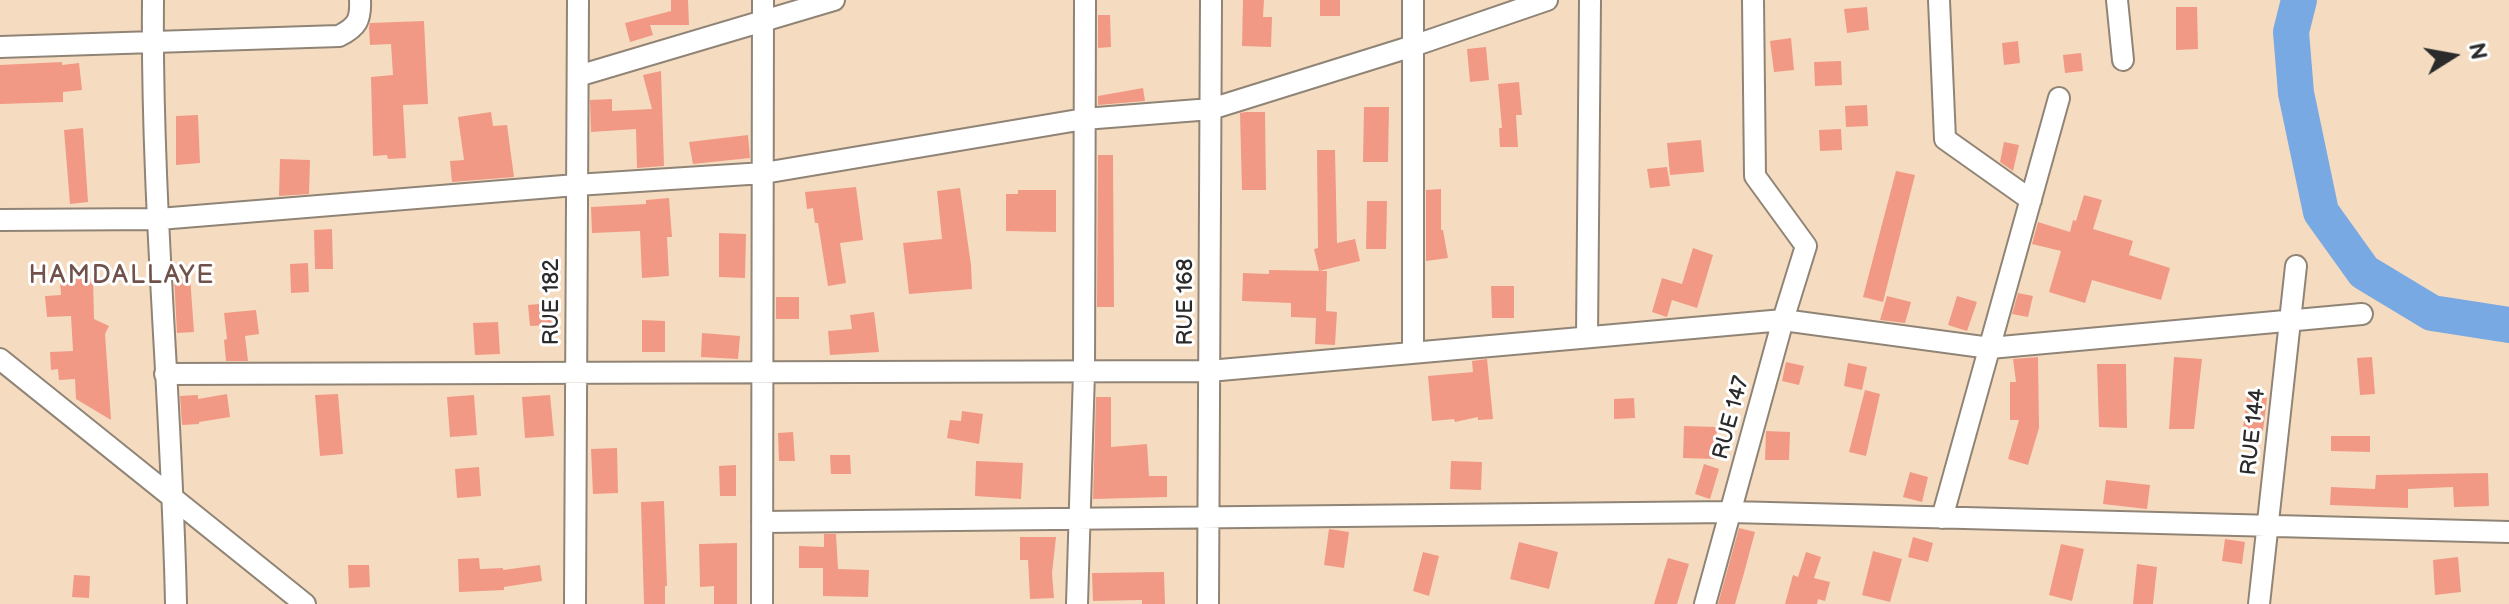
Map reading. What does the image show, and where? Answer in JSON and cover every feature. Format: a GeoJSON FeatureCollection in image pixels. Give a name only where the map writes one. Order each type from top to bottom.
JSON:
{"type":"FeatureCollection","features":[{"type":"Feature","properties":{"kind":"street"},"geometry":{"type":"LineString","coordinates":[[153,0],[176,604]]}},
{"type":"Feature","properties":{"kind":"street"},"geometry":{"type":"LineString","coordinates":[[0,47],[339,36],[354,28],[361,16],[360,0]]}},
{"type":"Feature","properties":{"kind":"street","name":"RUE 182"},"geometry":{"type":"LineString","coordinates":[[575,604],[578,0]]}},
{"type":"Feature","properties":{"kind":"street"},"geometry":{"type":"LineString","coordinates":[[762,604],[763,0]]}},
{"type":"Feature","properties":{"kind":"street"},"geometry":{"type":"LineString","coordinates":[[578,76],[834,0]]}},
{"type":"Feature","properties":{"kind":"street"},"geometry":{"type":"LineString","coordinates":[[1077,604],[1084,372],[1085,0]]}},
{"type":"Feature","properties":{"kind":"street","name":"RUE 168"},"geometry":{"type":"LineString","coordinates":[[1208,604],[1211,0]]}},
{"type":"Feature","properties":{"kind":"street"},"geometry":{"type":"LineString","coordinates":[[1413,0],[1413,353]]}},
{"type":"Feature","properties":{"kind":"street"},"geometry":{"type":"LineString","coordinates":[[0,220],[159,219],[764,173],[1084,119],[1211,109],[1413,46],[1547,0]]}},
{"type":"Feature","properties":{"kind":"street"},"geometry":{"type":"LineString","coordinates":[[1587,337],[1590,0]]}},
{"type":"Feature","properties":{"kind":"street","name":"RUE 147"},"geometry":{"type":"LineString","coordinates":[[1705,604],[1806,246],[1755,176],[1753,0]]}},
{"type":"Feature","properties":{"kind":"street"},"geometry":{"type":"LineString","coordinates":[[1939,0],[1945,139],[2031,200]]}},
{"type":"Feature","properties":{"kind":"street"},"geometry":{"type":"LineString","coordinates":[[2117,0],[2123,60]]}},
{"type":"Feature","properties":{"kind":"street"},"geometry":{"type":"LineString","coordinates":[[1942,518],[2059,98]]}},
{"type":"Feature","properties":{"kind":"street","name":"RUE 144"},"geometry":{"type":"LineString","coordinates":[[2259,604],[2296,266]]}},
{"type":"Feature","properties":{"kind":"street"},"geometry":{"type":"LineString","coordinates":[[165,374],[1209,371],[1783,320],[1990,348],[2362,314]]}},
{"type":"Feature","properties":{"kind":"street"},"geometry":{"type":"LineString","coordinates":[[0,359],[305,604]]}},
{"type":"Feature","properties":{"kind":"street"},"geometry":{"type":"LineString","coordinates":[[762,522],[1731,512],[2509,532]]}},
{"type":"Feature","properties":{"kind":"building"},"geometry":{"type":"Polygon","coordinates":[[[671,0],[688,0],[689,25],[650,25],[653,35],[630,42],[625,23],[671,11],[671,0]]]}},
{"type":"Feature","properties":{"kind":"building"},"geometry":{"type":"Polygon","coordinates":[[[1243,0],[1264,0],[1263,17],[1272,17],[1271,47],[1242,46],[1243,0]]]}},
{"type":"Feature","properties":{"kind":"building"},"geometry":{"type":"Polygon","coordinates":[[[1320,0],[1340,0],[1340,16],[1320,16],[1320,0]]]}},
{"type":"Feature","properties":{"kind":"building"},"geometry":{"type":"Polygon","coordinates":[[[1867,7],[1869,30],[1847,33],[1844,9],[1867,7]]]}},
{"type":"Feature","properties":{"kind":"building"},"geometry":{"type":"Polygon","coordinates":[[[2176,7],[2197,7],[2198,49],[2176,50],[2176,7]]]}},
{"type":"Feature","properties":{"kind":"building"},"geometry":{"type":"Polygon","coordinates":[[[1098,15],[1110,15],[1111,47],[1098,48],[1098,15]]]}},
{"type":"Feature","properties":{"kind":"building"},"geometry":{"type":"Polygon","coordinates":[[[424,21],[428,104],[403,105],[406,158],[373,156],[371,77],[393,75],[391,44],[370,45],[370,23],[424,21]]]}},
{"type":"Feature","properties":{"kind":"building"},"geometry":{"type":"Polygon","coordinates":[[[1791,38],[1794,70],[1774,72],[1770,41],[1791,38]]]}},
{"type":"Feature","properties":{"kind":"building"},"geometry":{"type":"Polygon","coordinates":[[[2018,41],[2020,63],[2004,65],[2002,43],[2018,41]]]}},
{"type":"Feature","properties":{"kind":"building"},"geometry":{"type":"Polygon","coordinates":[[[1486,47],[1489,80],[1470,82],[1467,49],[1486,47]]]}},
{"type":"Feature","properties":{"kind":"building"},"geometry":{"type":"Polygon","coordinates":[[[2081,53],[2083,71],[2065,73],[2063,55],[2081,53]]]}},
{"type":"Feature","properties":{"kind":"building"},"geometry":{"type":"Polygon","coordinates":[[[1841,61],[1842,85],[1815,86],[1814,62],[1841,61]]]}},
{"type":"Feature","properties":{"kind":"building"},"geometry":{"type":"Polygon","coordinates":[[[62,62],[62,65],[79,63],[82,90],[63,92],[63,102],[0,104],[0,65],[62,62]]]}},
{"type":"Feature","properties":{"kind":"building"},"geometry":{"type":"Polygon","coordinates":[[[661,71],[664,166],[637,168],[636,129],[591,132],[590,100],[612,99],[612,111],[652,109],[643,75],[661,71]]]}},
{"type":"Feature","properties":{"kind":"building"},"geometry":{"type":"Polygon","coordinates":[[[1519,82],[1522,115],[1516,115],[1518,147],[1500,147],[1499,128],[1502,128],[1498,84],[1519,82]]]}},
{"type":"Feature","properties":{"kind":"building"},"geometry":{"type":"Polygon","coordinates":[[[1143,88],[1145,101],[1098,105],[1098,96],[1143,88]]]}},
{"type":"Feature","properties":{"kind":"building"},"geometry":{"type":"Polygon","coordinates":[[[1867,105],[1868,126],[1846,127],[1845,106],[1867,105]]]}},
{"type":"Feature","properties":{"kind":"building"},"geometry":{"type":"Polygon","coordinates":[[[1364,107],[1389,107],[1388,162],[1363,162],[1364,107]]]}},
{"type":"Feature","properties":{"kind":"building"},"geometry":{"type":"Polygon","coordinates":[[[491,112],[493,126],[507,125],[514,177],[452,182],[450,161],[464,160],[458,117],[491,112]]]}},
{"type":"Feature","properties":{"kind":"building"},"geometry":{"type":"Polygon","coordinates":[[[1265,112],[1266,190],[1242,190],[1240,113],[1265,112]]]}},
{"type":"Feature","properties":{"kind":"building"},"geometry":{"type":"Polygon","coordinates":[[[198,115],[200,163],[176,165],[176,116],[198,115]]]}},
{"type":"Feature","properties":{"kind":"building"},"geometry":{"type":"Polygon","coordinates":[[[83,128],[88,202],[70,204],[64,130],[83,128]]]}},
{"type":"Feature","properties":{"kind":"building"},"geometry":{"type":"Polygon","coordinates":[[[1841,129],[1842,150],[1820,151],[1819,130],[1841,129]]]}},
{"type":"Feature","properties":{"kind":"building"},"geometry":{"type":"Polygon","coordinates":[[[748,135],[750,158],[693,164],[689,142],[748,135]]]}},
{"type":"Feature","properties":{"kind":"building"},"geometry":{"type":"Polygon","coordinates":[[[1701,140],[1704,172],[1670,175],[1667,143],[1701,140]]]}},
{"type":"Feature","properties":{"kind":"building"},"geometry":{"type":"Polygon","coordinates":[[[2004,142],[2019,145],[2013,171],[2000,162],[2004,142]]]}},
{"type":"Feature","properties":{"kind":"building"},"geometry":{"type":"Polygon","coordinates":[[[1317,150],[1335,150],[1337,243],[1355,239],[1360,261],[1319,271],[1314,249],[1318,248],[1317,150]]]}},
{"type":"Feature","properties":{"kind":"building"},"geometry":{"type":"Polygon","coordinates":[[[1098,155],[1113,155],[1114,307],[1097,307],[1098,155]]]}},
{"type":"Feature","properties":{"kind":"building"},"geometry":{"type":"Polygon","coordinates":[[[280,159],[310,160],[309,194],[279,196],[280,159]]]}},
{"type":"Feature","properties":{"kind":"building"},"geometry":{"type":"Polygon","coordinates":[[[1667,167],[1670,186],[1650,188],[1647,169],[1667,167]]]}},
{"type":"Feature","properties":{"kind":"building"},"geometry":{"type":"Polygon","coordinates":[[[1896,171],[1915,175],[1883,302],[1863,297],[1896,171]]]}},
{"type":"Feature","properties":{"kind":"building"},"geometry":{"type":"Polygon","coordinates":[[[856,187],[863,240],[840,243],[846,283],[828,286],[818,223],[815,223],[813,208],[807,209],[805,192],[856,187]]]}},
{"type":"Feature","properties":{"kind":"building"},"geometry":{"type":"Polygon","coordinates":[[[960,188],[972,289],[909,294],[903,243],[942,239],[937,191],[960,188]]]}},
{"type":"Feature","properties":{"kind":"building"},"geometry":{"type":"Polygon","coordinates":[[[1441,189],[1441,230],[1448,258],[1426,261],[1426,190],[1441,189]]]}},
{"type":"Feature","properties":{"kind":"building"},"geometry":{"type":"Polygon","coordinates":[[[1018,190],[1056,190],[1056,232],[1006,231],[1006,194],[1018,194],[1018,190]]]}},
{"type":"Feature","properties":{"kind":"building"},"geometry":{"type":"Polygon","coordinates":[[[2084,195],[2102,200],[2093,229],[2133,241],[2129,255],[2170,268],[2161,300],[2092,280],[2085,303],[2049,292],[2061,251],[2032,244],[2038,222],[2070,232],[2084,195]]]}},
{"type":"Feature","properties":{"kind":"building"},"geometry":{"type":"Polygon","coordinates":[[[669,198],[672,237],[667,237],[669,276],[642,278],[640,231],[592,233],[591,207],[646,204],[646,200],[669,198]]]}},
{"type":"Feature","properties":{"kind":"building"},"geometry":{"type":"Polygon","coordinates":[[[1367,201],[1387,201],[1386,249],[1366,249],[1367,201]]]}},
{"type":"Feature","properties":{"kind":"building"},"geometry":{"type":"Polygon","coordinates":[[[332,229],[333,269],[315,269],[314,230],[332,229]]]}},
{"type":"Feature","properties":{"kind":"building"},"geometry":{"type":"Polygon","coordinates":[[[719,233],[746,234],[745,278],[719,277],[719,233]]]}},
{"type":"Feature","properties":{"kind":"building"},"geometry":{"type":"Polygon","coordinates":[[[1693,248],[1713,255],[1697,308],[1672,300],[1667,317],[1652,312],[1662,278],[1682,284],[1693,248]]]}},
{"type":"Feature","properties":{"kind":"building"},"geometry":{"type":"Polygon","coordinates":[[[308,263],[309,292],[291,293],[290,264],[308,263]]]}},
{"type":"Feature","properties":{"kind":"building"},"geometry":{"type":"Polygon","coordinates":[[[1269,270],[1327,271],[1326,311],[1337,312],[1335,345],[1315,344],[1316,318],[1291,317],[1291,303],[1242,301],[1243,273],[1269,274],[1269,270]]]}},
{"type":"Feature","properties":{"kind":"building"},"geometry":{"type":"Polygon","coordinates":[[[190,276],[194,332],[177,333],[174,277],[190,276]]]}},
{"type":"Feature","properties":{"kind":"building"},"geometry":{"type":"Polygon","coordinates":[[[93,278],[94,319],[109,326],[105,334],[111,420],[76,399],[75,379],[59,380],[58,369],[51,370],[50,352],[73,351],[71,316],[47,317],[45,296],[61,295],[60,279],[93,278]]]}},
{"type":"Feature","properties":{"kind":"building"},"geometry":{"type":"Polygon","coordinates":[[[1491,286],[1514,286],[1514,318],[1492,318],[1491,286]]]}},
{"type":"Feature","properties":{"kind":"building"},"geometry":{"type":"Polygon","coordinates":[[[2018,293],[2033,296],[2028,317],[2012,314],[2018,293]]]}},
{"type":"Feature","properties":{"kind":"building"},"geometry":{"type":"Polygon","coordinates":[[[1887,296],[1911,302],[1905,323],[1880,320],[1887,296]]]}},
{"type":"Feature","properties":{"kind":"building"},"geometry":{"type":"Polygon","coordinates":[[[1957,296],[1977,302],[1967,331],[1948,325],[1957,296]]]}},
{"type":"Feature","properties":{"kind":"building"},"geometry":{"type":"Polygon","coordinates":[[[776,297],[799,297],[799,319],[776,319],[776,297]]]}},
{"type":"Feature","properties":{"kind":"building"},"geometry":{"type":"Polygon","coordinates":[[[550,303],[552,325],[530,326],[528,305],[550,303]]]}},
{"type":"Feature","properties":{"kind":"building"},"geometry":{"type":"Polygon","coordinates":[[[256,310],[259,334],[245,336],[248,361],[226,361],[224,313],[256,310]]]}},
{"type":"Feature","properties":{"kind":"building"},"geometry":{"type":"Polygon","coordinates":[[[874,312],[879,352],[830,355],[828,331],[852,329],[850,315],[874,312]]]}},
{"type":"Feature","properties":{"kind":"building"},"geometry":{"type":"Polygon","coordinates":[[[642,320],[665,321],[665,352],[642,352],[642,320]]]}},
{"type":"Feature","properties":{"kind":"building"},"geometry":{"type":"Polygon","coordinates":[[[498,322],[500,354],[475,355],[473,323],[498,322]]]}},
{"type":"Feature","properties":{"kind":"building"},"geometry":{"type":"Polygon","coordinates":[[[702,333],[740,336],[738,359],[701,357],[702,333]]]}},
{"type":"Feature","properties":{"kind":"building"},"geometry":{"type":"Polygon","coordinates":[[[2038,357],[2039,428],[2028,465],[2008,459],[2019,420],[2010,420],[2010,382],[2016,382],[2013,359],[2038,357]]]}},
{"type":"Feature","properties":{"kind":"building"},"geometry":{"type":"Polygon","coordinates":[[[2174,357],[2202,359],[2194,429],[2169,429],[2174,357]]]}},
{"type":"Feature","properties":{"kind":"building"},"geometry":{"type":"Polygon","coordinates":[[[2372,357],[2375,394],[2360,395],[2357,358],[2372,357]]]}},
{"type":"Feature","properties":{"kind":"building"},"geometry":{"type":"Polygon","coordinates":[[[1487,359],[1493,419],[1478,420],[1478,417],[1455,422],[1454,419],[1432,421],[1428,376],[1473,372],[1472,361],[1487,359]]]}},
{"type":"Feature","properties":{"kind":"building"},"geometry":{"type":"Polygon","coordinates":[[[1786,362],[1804,366],[1799,385],[1782,381],[1786,362]]]}},
{"type":"Feature","properties":{"kind":"building"},"geometry":{"type":"Polygon","coordinates":[[[1848,363],[1867,367],[1862,390],[1844,386],[1848,363]]]}},
{"type":"Feature","properties":{"kind":"building"},"geometry":{"type":"Polygon","coordinates":[[[2097,364],[2126,364],[2127,428],[2099,427],[2097,364]]]}},
{"type":"Feature","properties":{"kind":"building"},"geometry":{"type":"Polygon","coordinates":[[[1865,390],[1880,394],[1866,456],[1849,452],[1865,390]]]}},
{"type":"Feature","properties":{"kind":"building"},"geometry":{"type":"Polygon","coordinates":[[[227,394],[230,417],[182,425],[180,396],[198,395],[198,399],[227,394]]]}},
{"type":"Feature","properties":{"kind":"building"},"geometry":{"type":"Polygon","coordinates":[[[338,394],[343,454],[320,456],[315,395],[338,394]]]}},
{"type":"Feature","properties":{"kind":"building"},"geometry":{"type":"Polygon","coordinates":[[[474,395],[477,435],[450,437],[447,397],[474,395]]]}},
{"type":"Feature","properties":{"kind":"building"},"geometry":{"type":"Polygon","coordinates":[[[550,395],[554,436],[525,438],[522,397],[550,395]]]}},
{"type":"Feature","properties":{"kind":"building"},"geometry":{"type":"Polygon","coordinates":[[[2247,396],[2267,398],[2263,431],[2243,429],[2247,396]]]}},
{"type":"Feature","properties":{"kind":"building"},"geometry":{"type":"Polygon","coordinates":[[[1096,397],[1111,397],[1111,447],[1147,444],[1149,476],[1167,476],[1167,497],[1093,499],[1096,397]]]}},
{"type":"Feature","properties":{"kind":"building"},"geometry":{"type":"Polygon","coordinates":[[[1634,398],[1635,418],[1614,419],[1614,399],[1634,398]]]}},
{"type":"Feature","properties":{"kind":"building"},"geometry":{"type":"Polygon","coordinates":[[[962,411],[983,414],[979,444],[947,438],[950,420],[961,421],[962,411]]]}},
{"type":"Feature","properties":{"kind":"building"},"geometry":{"type":"Polygon","coordinates":[[[1684,426],[1717,427],[1715,459],[1683,458],[1684,426]]]}},
{"type":"Feature","properties":{"kind":"building"},"geometry":{"type":"Polygon","coordinates":[[[1766,431],[1790,432],[1789,460],[1765,460],[1766,431]]]}},
{"type":"Feature","properties":{"kind":"building"},"geometry":{"type":"Polygon","coordinates":[[[793,432],[795,461],[779,461],[778,433],[793,432]]]}},
{"type":"Feature","properties":{"kind":"building"},"geometry":{"type":"Polygon","coordinates":[[[2331,436],[2370,436],[2370,452],[2331,451],[2331,436]]]}},
{"type":"Feature","properties":{"kind":"building"},"geometry":{"type":"Polygon","coordinates":[[[617,448],[618,493],[593,494],[591,449],[617,448]]]}},
{"type":"Feature","properties":{"kind":"building"},"geometry":{"type":"Polygon","coordinates":[[[830,455],[850,455],[851,474],[831,474],[830,455]]]}},
{"type":"Feature","properties":{"kind":"building"},"geometry":{"type":"Polygon","coordinates":[[[976,461],[1023,463],[1021,499],[975,496],[976,461]]]}},
{"type":"Feature","properties":{"kind":"building"},"geometry":{"type":"Polygon","coordinates":[[[1451,461],[1482,462],[1481,490],[1450,489],[1451,461]]]}},
{"type":"Feature","properties":{"kind":"building"},"geometry":{"type":"Polygon","coordinates":[[[1704,464],[1719,469],[1710,499],[1695,494],[1704,464]]]}},
{"type":"Feature","properties":{"kind":"building"},"geometry":{"type":"Polygon","coordinates":[[[736,465],[736,496],[720,496],[719,466],[736,465]]]}},
{"type":"Feature","properties":{"kind":"building"},"geometry":{"type":"Polygon","coordinates":[[[479,467],[481,496],[457,498],[455,469],[479,467]]]}},
{"type":"Feature","properties":{"kind":"building"},"geometry":{"type":"Polygon","coordinates":[[[1910,472],[1928,477],[1922,502],[1903,497],[1910,472]]]}},
{"type":"Feature","properties":{"kind":"building"},"geometry":{"type":"Polygon","coordinates":[[[2488,473],[2489,506],[2454,507],[2453,487],[2408,489],[2408,508],[2330,505],[2331,487],[2375,489],[2376,475],[2488,473]]]}},
{"type":"Feature","properties":{"kind":"building"},"geometry":{"type":"Polygon","coordinates":[[[2106,480],[2150,485],[2147,509],[2103,504],[2106,480]]]}},
{"type":"Feature","properties":{"kind":"building"},"geometry":{"type":"Polygon","coordinates":[[[664,501],[665,604],[644,604],[641,502],[664,501]]]}},
{"type":"Feature","properties":{"kind":"building"},"geometry":{"type":"Polygon","coordinates":[[[1739,528],[1755,532],[1744,573],[1735,604],[1718,604],[1739,528]]]}},
{"type":"Feature","properties":{"kind":"building"},"geometry":{"type":"Polygon","coordinates":[[[1329,529],[1349,532],[1344,568],[1324,565],[1329,529]]]}},
{"type":"Feature","properties":{"kind":"building"},"geometry":{"type":"Polygon","coordinates":[[[824,534],[836,534],[838,569],[869,570],[868,597],[823,596],[823,568],[799,568],[799,546],[824,547],[824,534]]]}},
{"type":"Feature","properties":{"kind":"building"},"geometry":{"type":"Polygon","coordinates":[[[1020,537],[1056,537],[1052,573],[1054,598],[1030,599],[1028,560],[1020,560],[1020,537]]]}},
{"type":"Feature","properties":{"kind":"building"},"geometry":{"type":"Polygon","coordinates":[[[1913,537],[1933,543],[1928,562],[1908,557],[1913,537]]]}},
{"type":"Feature","properties":{"kind":"building"},"geometry":{"type":"Polygon","coordinates":[[[2225,539],[2245,542],[2242,564],[2222,561],[2225,539]]]}},
{"type":"Feature","properties":{"kind":"building"},"geometry":{"type":"Polygon","coordinates":[[[1519,542],[1558,552],[1549,589],[1510,579],[1519,542]]]}},
{"type":"Feature","properties":{"kind":"building"},"geometry":{"type":"Polygon","coordinates":[[[737,543],[737,604],[714,604],[714,586],[700,587],[699,544],[737,543]]]}},
{"type":"Feature","properties":{"kind":"building"},"geometry":{"type":"Polygon","coordinates":[[[2061,544],[2084,549],[2072,601],[2049,595],[2061,544]]]}},
{"type":"Feature","properties":{"kind":"building"},"geometry":{"type":"Polygon","coordinates":[[[1873,551],[1902,559],[1890,602],[1862,595],[1873,551]]]}},
{"type":"Feature","properties":{"kind":"building"},"geometry":{"type":"Polygon","coordinates":[[[1423,552],[1439,556],[1429,596],[1413,591],[1423,552]]]}},
{"type":"Feature","properties":{"kind":"building"},"geometry":{"type":"Polygon","coordinates":[[[1806,552],[1821,557],[1814,578],[1830,582],[1825,601],[1818,599],[1817,604],[1785,604],[1793,575],[1798,577],[1806,552]]]}},
{"type":"Feature","properties":{"kind":"building"},"geometry":{"type":"Polygon","coordinates":[[[2458,557],[2461,592],[2435,595],[2433,560],[2458,557]]]}},
{"type":"Feature","properties":{"kind":"building"},"geometry":{"type":"Polygon","coordinates":[[[479,558],[480,569],[503,570],[540,565],[542,581],[504,587],[504,590],[459,592],[458,559],[479,558]]]}},
{"type":"Feature","properties":{"kind":"building"},"geometry":{"type":"Polygon","coordinates":[[[1668,558],[1689,564],[1677,604],[1654,604],[1668,558]]]}},
{"type":"Feature","properties":{"kind":"building"},"geometry":{"type":"Polygon","coordinates":[[[2137,564],[2157,567],[2153,604],[2133,604],[2137,564]]]}},
{"type":"Feature","properties":{"kind":"building"},"geometry":{"type":"Polygon","coordinates":[[[348,565],[369,565],[370,587],[349,588],[348,565]]]}},
{"type":"Feature","properties":{"kind":"building"},"geometry":{"type":"Polygon","coordinates":[[[1164,572],[1165,604],[1142,604],[1142,600],[1093,601],[1092,573],[1164,572]]]}},
{"type":"Feature","properties":{"kind":"building"},"geometry":{"type":"Polygon","coordinates":[[[74,575],[90,576],[89,598],[72,597],[74,575]]]}},
{"type":"Feature","properties":{"kind":"waterway"},"geometry":{"type":"LineString","coordinates":[[2299,0],[2291,32],[2296,93],[2321,212],[2364,272],[2432,313],[2509,325]]}},
{"type":"Feature","properties":{"kind":"district","name":"HAMDALLAYE"},"geometry":{"type":"Point","coordinates":[122,276]}}]}
